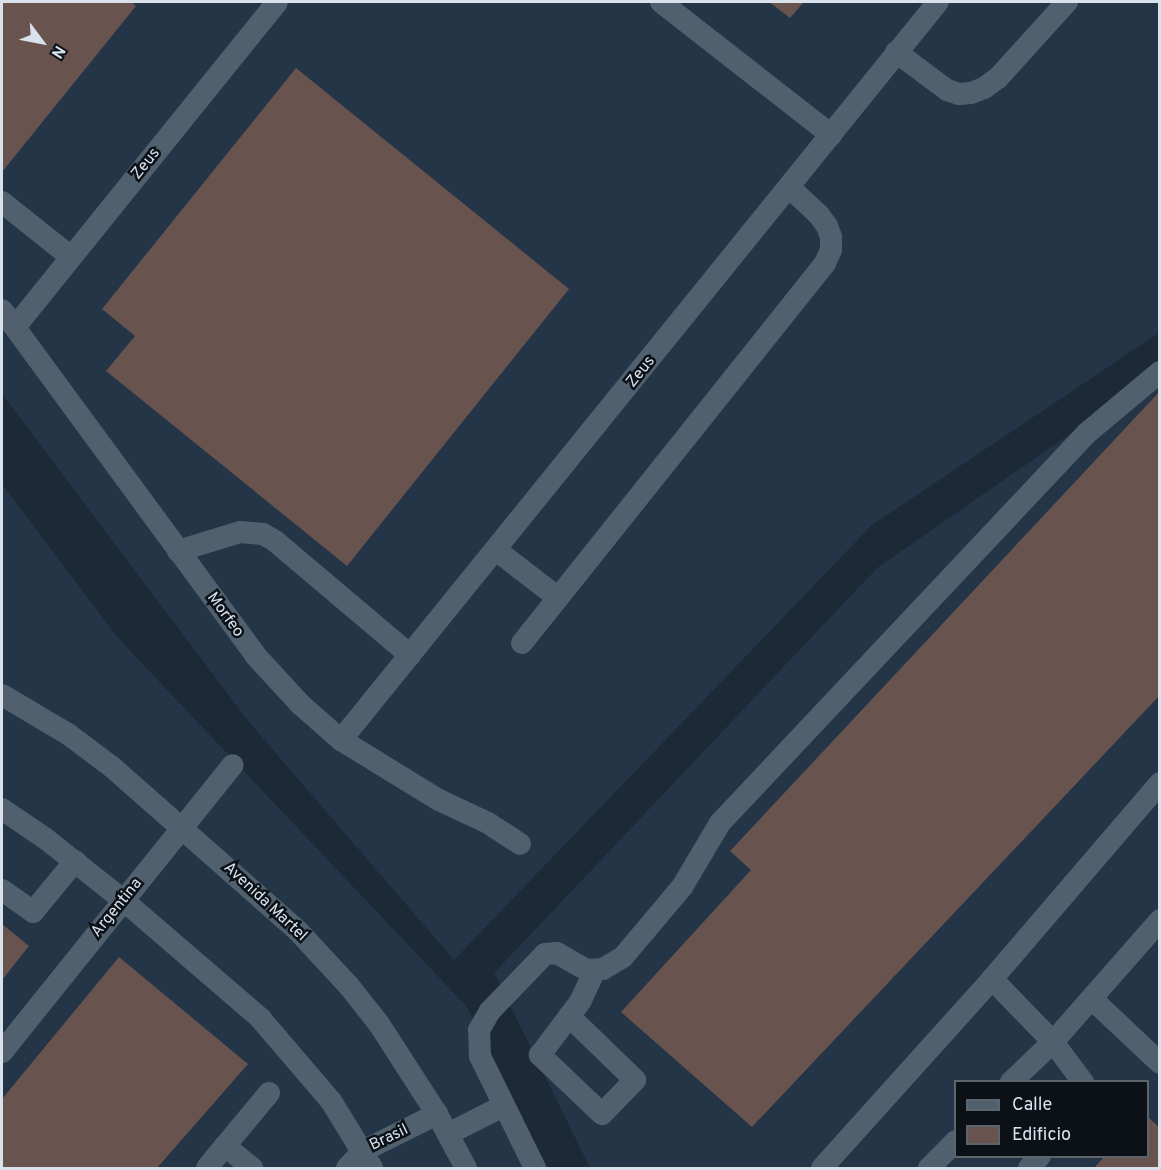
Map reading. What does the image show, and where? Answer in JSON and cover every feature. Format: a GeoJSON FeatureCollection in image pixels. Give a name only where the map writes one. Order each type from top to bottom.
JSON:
{"type":"FeatureCollection","features":[{"type":"Feature","properties":{"kind":"street","name":"Zeus"},"geometry":{"type":"LineString","coordinates":[[8,318],[71,257],[277,2]]}},
{"type":"Feature","properties":{"kind":"street"},"geometry":{"type":"LineString","coordinates":[[661,2],[831,135]]}},
{"type":"Feature","properties":{"kind":"street","name":"Zeus"},"geometry":{"type":"LineString","coordinates":[[342,740],[938,2]]}},
{"type":"Feature","properties":{"kind":"street"},"geometry":{"type":"LineString","coordinates":[[896,52],[947,90],[959,94],[971,93],[984,88],[998,78],[1067,2]]}},
{"type":"Feature","properties":{"kind":"street"},"geometry":{"type":"LineString","coordinates":[[522,643],[825,263],[831,250],[831,237],[827,226],[819,215],[790,188]]}},
{"type":"Feature","properties":{"kind":"street"},"geometry":{"type":"LineString","coordinates":[[2,202],[71,257]]}},
{"type":"Feature","properties":{"kind":"street","name":"Morfeo"},"geometry":{"type":"LineString","coordinates":[[8,318],[255,655],[300,704],[342,740],[439,800],[488,823],[520,844]]}},
{"type":"Feature","properties":{"kind":"street"},"geometry":{"type":"LineString","coordinates":[[536,1168],[480,1056],[478,1040],[482,1020],[545,954],[557,954],[577,966],[595,970],[623,957],[682,887],[720,822],[1088,433],[1160,372]]}},
{"type":"Feature","properties":{"kind":"street"},"geometry":{"type":"LineString","coordinates":[[178,551],[240,532],[263,534],[275,541],[411,655]]}},
{"type":"Feature","properties":{"kind":"street"},"geometry":{"type":"LineString","coordinates":[[496,550],[557,597]]}},
{"type":"Feature","properties":{"kind":"street","name":"Avenida Martel"},"geometry":{"type":"LineString","coordinates":[[2,695],[76,741],[182,827],[298,931],[349,986],[400,1054],[437,1114],[466,1168]]}},
{"type":"Feature","properties":{"kind":"street","name":"Argentina"},"geometry":{"type":"LineString","coordinates":[[2,1052],[233,765]]}},
{"type":"Feature","properties":{"kind":"street"},"geometry":{"type":"LineString","coordinates":[[822,1168],[992,979],[1160,783]]}},
{"type":"Feature","properties":{"kind":"street"},"geometry":{"type":"LineString","coordinates":[[2,809],[75,861],[260,1018],[331,1101],[368,1160]]}},
{"type":"Feature","properties":{"kind":"street"},"geometry":{"type":"LineString","coordinates":[[2,890],[33,912],[75,861]]}},
{"type":"Feature","properties":{"kind":"street"},"geometry":{"type":"LineString","coordinates":[[1013,1080],[1053,1042],[1160,920]]}},
{"type":"Feature","properties":{"kind":"street"},"geometry":{"type":"LineString","coordinates":[[569,1016],[580,1002],[595,970]]}},
{"type":"Feature","properties":{"kind":"street"},"geometry":{"type":"LineString","coordinates":[[992,979],[1053,1042],[1082,1080]]}},
{"type":"Feature","properties":{"kind":"street"},"geometry":{"type":"LineString","coordinates":[[1092,999],[1160,1063]]}},
{"type":"Feature","properties":{"kind":"street"},"geometry":{"type":"LineString","coordinates":[[207,1168],[269,1093]]}},
{"type":"Feature","properties":{"kind":"street"},"geometry":{"type":"LineString","coordinates":[[448,1134],[503,1106]]}},
{"type":"Feature","properties":{"kind":"street","name":"Brasil"},"geometry":{"type":"LineString","coordinates":[[347,1168],[368,1160],[437,1114]]}},
{"type":"Feature","properties":{"kind":"street"},"geometry":{"type":"LineString","coordinates":[[931,1168],[954,1143]]}},
{"type":"Feature","properties":{"kind":"street"},"geometry":{"type":"LineString","coordinates":[[225,1146],[252,1168]]}},
{"type":"Feature","properties":{"kind":"shaded area"},"geometry":{"type":"Polygon","coordinates":[[[2,2],[1159,2],[1159,333],[872,525],[454,960],[249,722],[2,394],[2,2]]]}},
{"type":"Feature","properties":{"kind":"shaded area"},"geometry":{"type":"Polygon","coordinates":[[[1159,372],[1159,1168],[590,1168],[494,973],[877,568],[1159,372]]]}},
{"type":"Feature","properties":{"kind":"shaded area"},"geometry":{"type":"Polygon","coordinates":[[[2,484],[119,639],[467,1007],[548,1168],[2,1168],[2,484]]]}},
{"type":"Feature","properties":{"kind":"building"},"geometry":{"type":"Polygon","coordinates":[[[2,2],[131,2],[136,6],[2,172],[2,2]]]}},
{"type":"Feature","properties":{"kind":"building"},"geometry":{"type":"Polygon","coordinates":[[[769,2],[804,2],[790,18],[769,2]]]}},
{"type":"Feature","properties":{"kind":"building"},"geometry":{"type":"Polygon","coordinates":[[[296,68],[569,289],[347,566],[106,371],[135,336],[102,309],[296,68]]]}},
{"type":"Feature","properties":{"kind":"building"},"geometry":{"type":"Polygon","coordinates":[[[1160,391],[1160,695],[752,1127],[621,1012],[751,870],[730,851],[1160,391]]]}},
{"type":"Feature","properties":{"kind":"building"},"geometry":{"type":"Polygon","coordinates":[[[2,924],[29,946],[2,980],[2,924]]]}},
{"type":"Feature","properties":{"kind":"building"},"geometry":{"type":"Polygon","coordinates":[[[119,957],[248,1064],[157,1168],[2,1168],[2,1099],[119,957]]]}},
{"type":"Feature","properties":{"kind":"building"},"geometry":{"type":"Polygon","coordinates":[[[1149,1118],[1160,1128],[1160,1168],[1094,1168],[1103,1158],[1149,1158],[1149,1118]]]}}]}
